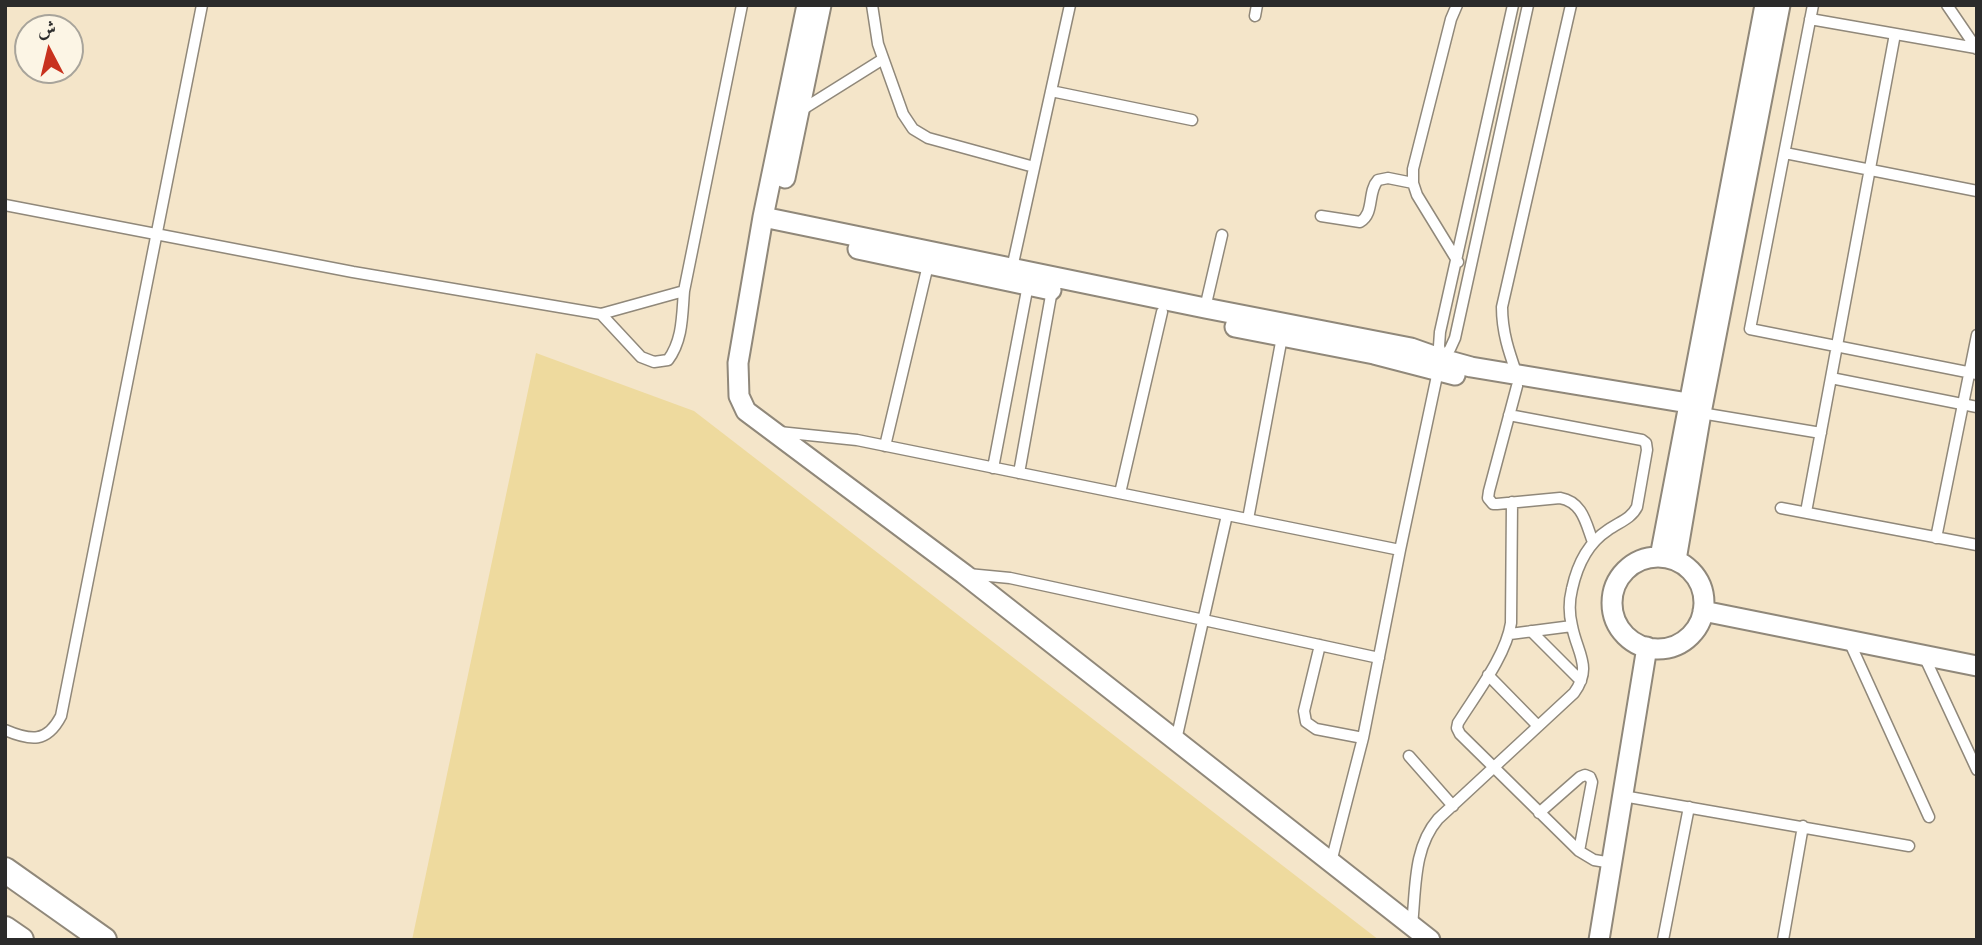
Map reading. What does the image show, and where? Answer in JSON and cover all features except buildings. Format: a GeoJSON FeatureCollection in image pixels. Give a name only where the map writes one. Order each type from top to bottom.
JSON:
{"type":"FeatureCollection","features":[{"type":"Feature","properties":{"kind":"street"},"geometry":{"type":"LineString","coordinates":[[807,5],[768,223],[737,363],[738,387],[746,411],[964,574],[1430,940]]}},
{"type":"Feature","properties":{"kind":"street"},"geometry":{"type":"LineString","coordinates":[[768,223],[799,111],[821,5]]}},
{"type":"Feature","properties":{"kind":"street"},"geometry":{"type":"LineString","coordinates":[[1668,559],[1765,5]]}},
{"type":"Feature","properties":{"kind":"street"},"geometry":{"type":"LineString","coordinates":[[1692,411],[1780,5]]}},
{"type":"Feature","properties":{"kind":"street"},"geometry":{"type":"LineString","coordinates":[[768,223],[1283,330]]}},
{"type":"Feature","properties":{"kind":"street"},"geometry":{"type":"LineString","coordinates":[[1020,277],[1052,290],[1164,306],[1205,308],[1374,354],[1692,411]]}},
{"type":"Feature","properties":{"kind":"street"},"geometry":{"type":"LineString","coordinates":[[1649,558],[1668,559],[1690,570],[1700,585],[1703,611],[1696,628],[1683,641],[1665,648],[1647,647],[1619,629],[1612,607],[1612,596],[1615,585],[1628,567],[1649,558]]}},
{"type":"Feature","properties":{"kind":"street"},"geometry":{"type":"LineString","coordinates":[[1703,611],[1977,666]]}},
{"type":"Feature","properties":{"kind":"street"},"geometry":{"type":"LineString","coordinates":[[1599,940],[1647,647]]}},
{"type":"Feature","properties":{"kind":"street"},"geometry":{"type":"LineString","coordinates":[[5,870],[104,940]]}},
{"type":"Feature","properties":{"kind":"street"},"geometry":{"type":"LineString","coordinates":[[5,929],[21,940]]}},
{"type":"Feature","properties":{"kind":"lane"},"geometry":{"type":"LineString","coordinates":[[5,730],[21,736],[38,737],[53,731],[61,716],[202,5]]}},
{"type":"Feature","properties":{"kind":"lane"},"geometry":{"type":"LineString","coordinates":[[601,314],[641,357],[654,362],[668,360],[674,352],[680,338],[684,291],[742,5]]}},
{"type":"Feature","properties":{"kind":"lane"},"geometry":{"type":"LineString","coordinates":[[873,5],[875,29],[883,59],[907,122],[928,138],[1034,167]]}},
{"type":"Feature","properties":{"kind":"lane"},"geometry":{"type":"LineString","coordinates":[[993,468],[1034,167],[1070,5]]}},
{"type":"Feature","properties":{"kind":"lane"},"geometry":{"type":"LineString","coordinates":[[1457,5],[1451,19],[1413,169],[1413,183],[1417,195],[1456,261],[1470,271]]}},
{"type":"Feature","properties":{"kind":"lane"},"geometry":{"type":"LineString","coordinates":[[1331,862],[1363,737],[1440,365],[1439,339],[1513,5]]}},
{"type":"Feature","properties":{"kind":"lane"},"geometry":{"type":"LineString","coordinates":[[1440,365],[1455,338],[1528,5]]}},
{"type":"Feature","properties":{"kind":"lane"},"geometry":{"type":"LineString","coordinates":[[1572,5],[1502,307],[1505,343],[1517,380],[1488,495],[1493,504],[1560,498],[1573,502],[1582,512],[1593,542]]}},
{"type":"Feature","properties":{"kind":"lane"},"geometry":{"type":"LineString","coordinates":[[1813,5],[1750,330],[1973,373]]}},
{"type":"Feature","properties":{"kind":"lane"},"geometry":{"type":"LineString","coordinates":[[1947,5],[1976,49]]}},
{"type":"Feature","properties":{"kind":"lane"},"geometry":{"type":"LineString","coordinates":[[1810,19],[1976,49]]}},
{"type":"Feature","properties":{"kind":"lane"},"geometry":{"type":"LineString","coordinates":[[1806,512],[1895,34]]}},
{"type":"Feature","properties":{"kind":"lane"},"geometry":{"type":"LineString","coordinates":[[799,111],[883,59]]}},
{"type":"Feature","properties":{"kind":"lane"},"geometry":{"type":"LineString","coordinates":[[1051,91],[1192,120]]}},
{"type":"Feature","properties":{"kind":"lane"},"geometry":{"type":"LineString","coordinates":[[1785,153],[1977,191]]}},
{"type":"Feature","properties":{"kind":"lane"},"geometry":{"type":"LineString","coordinates":[[1321,216],[1360,222],[1367,216],[1373,187],[1378,180],[1388,178],[1413,183]]}},
{"type":"Feature","properties":{"kind":"lane"},"geometry":{"type":"LineString","coordinates":[[5,205],[353,272],[601,314],[684,291]]}},
{"type":"Feature","properties":{"kind":"lane"},"geometry":{"type":"LineString","coordinates":[[1205,308],[1223,235]]}},
{"type":"Feature","properties":{"kind":"lane"},"geometry":{"type":"LineString","coordinates":[[885,446],[930,258]]}},
{"type":"Feature","properties":{"kind":"lane"},"geometry":{"type":"LineString","coordinates":[[1019,473],[1052,290]]}},
{"type":"Feature","properties":{"kind":"lane"},"geometry":{"type":"LineString","coordinates":[[1120,493],[1164,306]]}},
{"type":"Feature","properties":{"kind":"lane"},"geometry":{"type":"LineString","coordinates":[[1248,519],[1283,330]]}},
{"type":"Feature","properties":{"kind":"lane"},"geometry":{"type":"LineString","coordinates":[[1936,538],[1963,404],[1973,373],[1977,334]]}},
{"type":"Feature","properties":{"kind":"lane"},"geometry":{"type":"LineString","coordinates":[[1831,378],[1977,407]]}},
{"type":"Feature","properties":{"kind":"lane"},"geometry":{"type":"LineString","coordinates":[[1692,411],[1821,433]]}},
{"type":"Feature","properties":{"kind":"lane"},"geometry":{"type":"LineString","coordinates":[[1412,925],[1421,848],[1432,826],[1574,693],[1581,681],[1584,665],[1572,626],[1572,586],[1581,561],[1593,542],[1628,518],[1637,507],[1646,443],[1642,440],[1509,415]]}},
{"type":"Feature","properties":{"kind":"lane"},"geometry":{"type":"LineString","coordinates":[[772,432],[829,436],[885,446],[1400,550]]}},
{"type":"Feature","properties":{"kind":"lane"},"geometry":{"type":"LineString","coordinates":[[1512,502],[1510,634],[1457,729],[1579,851],[1594,860],[1612,863]]}},
{"type":"Feature","properties":{"kind":"lane"},"geometry":{"type":"LineString","coordinates":[[1781,508],[1977,545]]}},
{"type":"Feature","properties":{"kind":"lane"},"geometry":{"type":"LineString","coordinates":[[1176,740],[1227,515]]}},
{"type":"Feature","properties":{"kind":"lane"},"geometry":{"type":"LineString","coordinates":[[964,574],[1010,578],[1379,658]]}},
{"type":"Feature","properties":{"kind":"lane"},"geometry":{"type":"LineString","coordinates":[[1510,634],[1572,626]]}},
{"type":"Feature","properties":{"kind":"lane"},"geometry":{"type":"LineString","coordinates":[[1531,631],[1581,681]]}},
{"type":"Feature","properties":{"kind":"lane"},"geometry":{"type":"LineString","coordinates":[[1849,641],[1929,817]]}},
{"type":"Feature","properties":{"kind":"lane"},"geometry":{"type":"LineString","coordinates":[[1320,645],[1304,711],[1306,722],[1316,729],[1363,737]]}},
{"type":"Feature","properties":{"kind":"lane"},"geometry":{"type":"LineString","coordinates":[[1924,656],[1977,770]]}},
{"type":"Feature","properties":{"kind":"lane"},"geometry":{"type":"LineString","coordinates":[[1488,675],[1538,726]]}},
{"type":"Feature","properties":{"kind":"lane"},"geometry":{"type":"LineString","coordinates":[[1409,756],[1453,806]]}},
{"type":"Feature","properties":{"kind":"lane"},"geometry":{"type":"LineString","coordinates":[[1539,813],[1580,777],[1590,777],[1592,782],[1579,851]]}},
{"type":"Feature","properties":{"kind":"lane"},"geometry":{"type":"LineString","coordinates":[[1623,796],[1909,846]]}},
{"type":"Feature","properties":{"kind":"lane"},"geometry":{"type":"LineString","coordinates":[[1663,940],[1689,807]]}},
{"type":"Feature","properties":{"kind":"lane"},"geometry":{"type":"LineString","coordinates":[[1783,940],[1803,826]]}},
{"type":"Feature","properties":{"kind":"sand"},"geometry":{"type":"Polygon","coordinates":[[[536,353],[694,411],[1379,940],[412,940],[536,353]]]}}]}
